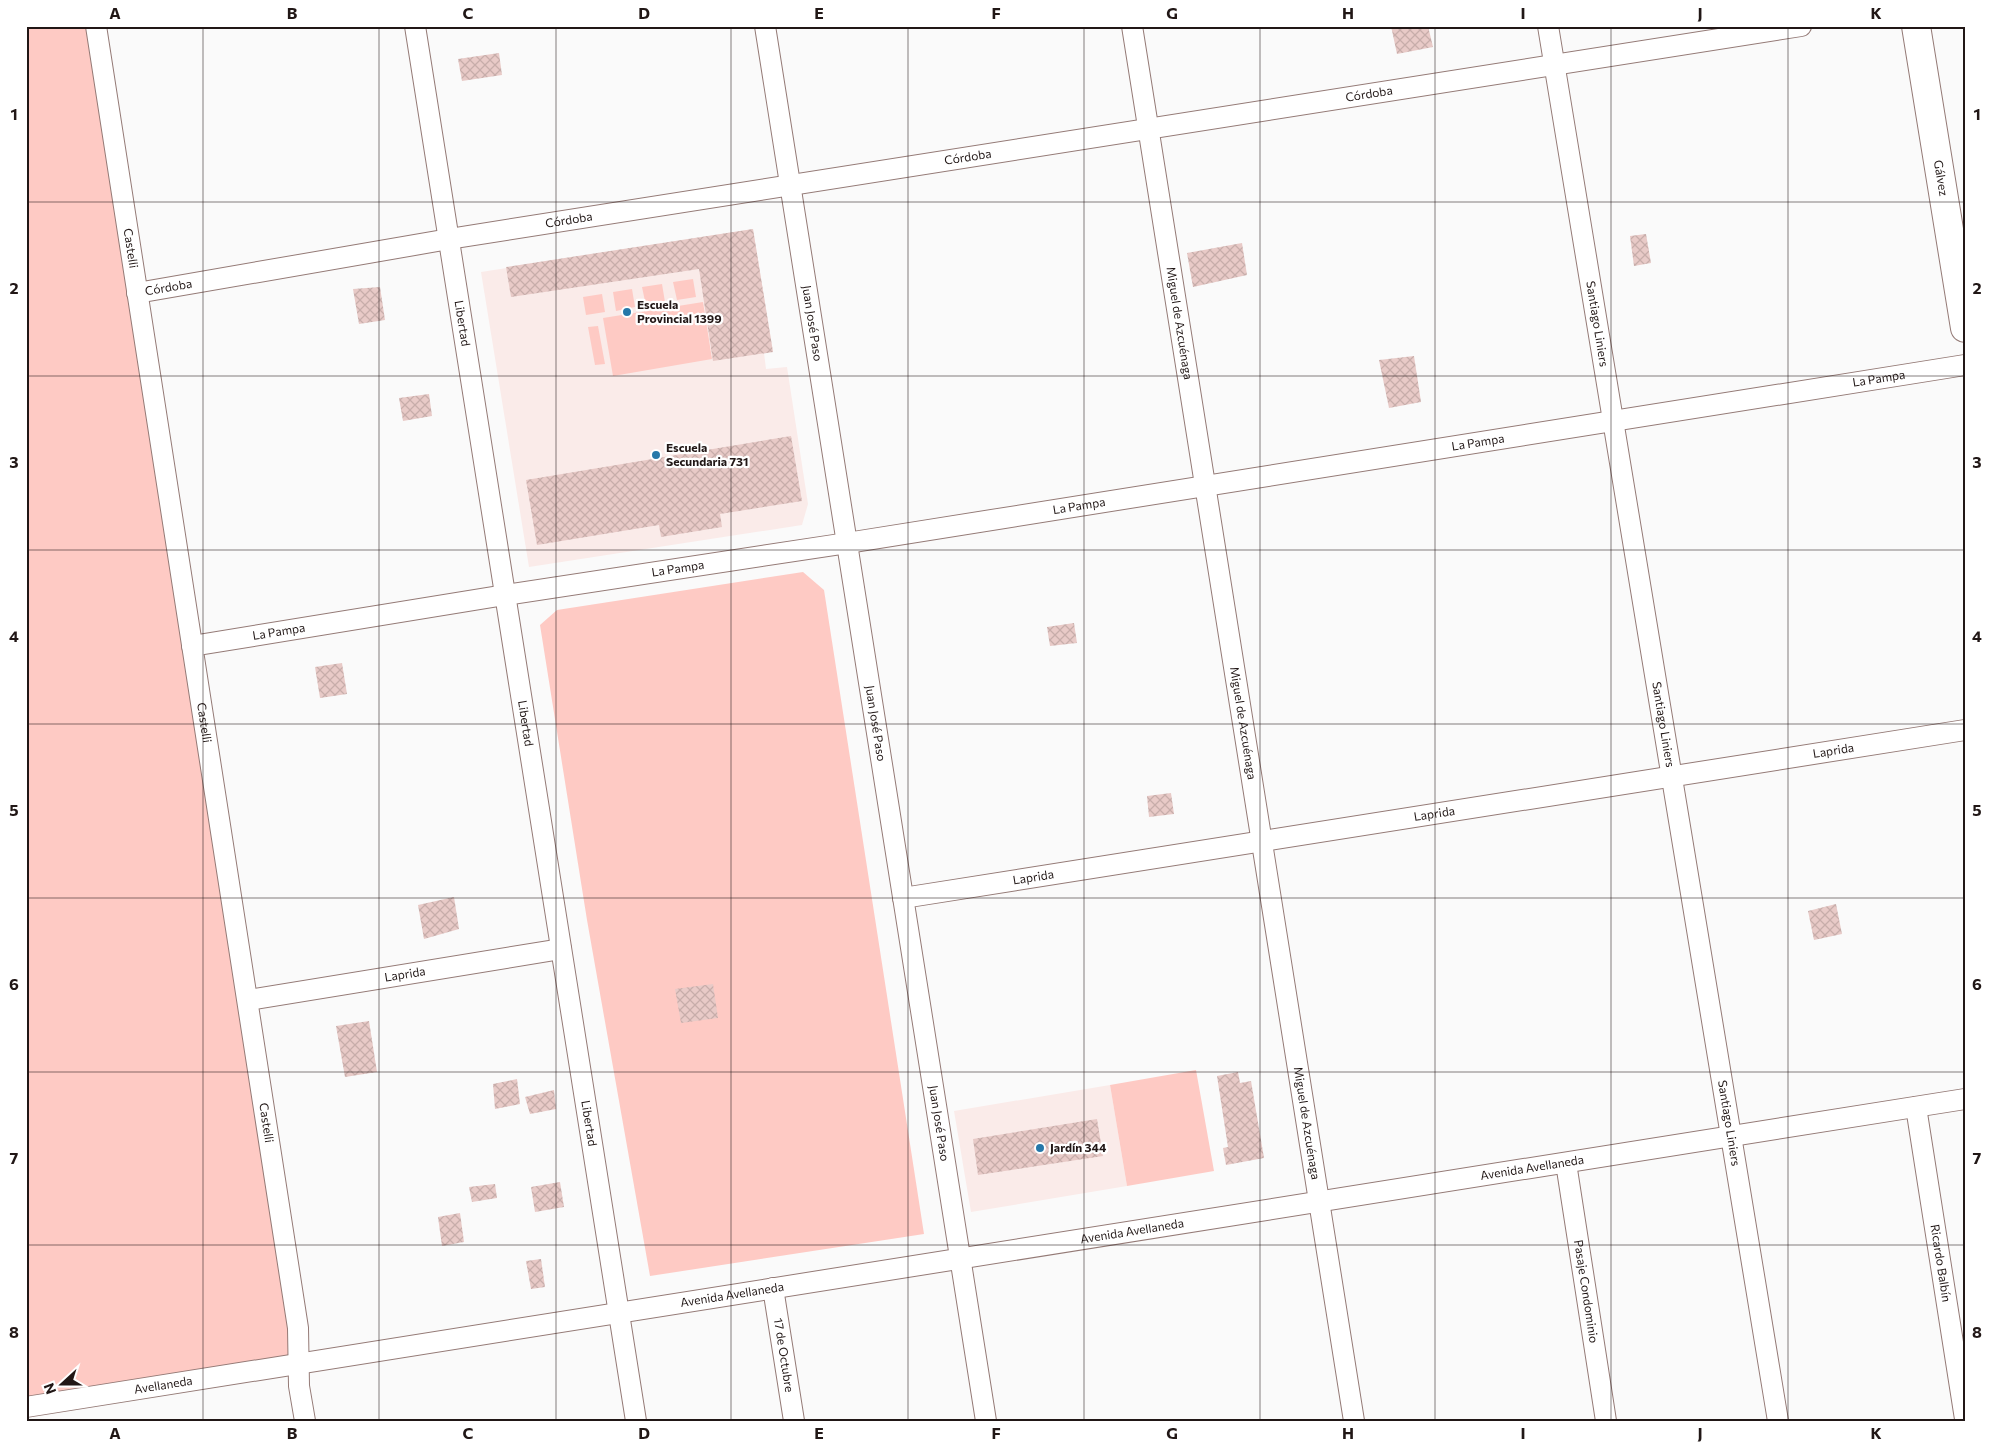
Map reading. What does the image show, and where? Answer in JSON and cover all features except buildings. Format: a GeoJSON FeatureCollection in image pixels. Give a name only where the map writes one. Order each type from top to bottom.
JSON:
{"type":"FeatureCollection","features":[{"type":"Feature","properties":{"kind":"main road","name":"Gálvez"},"geometry":{"type":"LineString","coordinates":[[1916,26],[1965,328]]}},
{"type":"Feature","properties":{"kind":"street","name":"Castelli"},"geometry":{"type":"LineString","coordinates":[[96,26],[298,1328],[299,1386],[305,1421]]}},
{"type":"Feature","properties":{"kind":"street","name":"Libertad"},"geometry":{"type":"LineString","coordinates":[[415,26],[636,1421]]}},
{"type":"Feature","properties":{"kind":"street","name":"Juan José Paso"},"geometry":{"type":"LineString","coordinates":[[765,26],[986,1421]]}},
{"type":"Feature","properties":{"kind":"street","name":"Miguel de Azcuénaga"},"geometry":{"type":"LineString","coordinates":[[1132,26],[1354,1421]]}},
{"type":"Feature","properties":{"kind":"street","name":"Santiago Liniers"},"geometry":{"type":"LineString","coordinates":[[1548,26],[1778,1421]]}},
{"type":"Feature","properties":{"kind":"street","name":"Córdoba"},"geometry":{"type":"LineString","coordinates":[[137,293],[449,239],[1801,26]]}},
{"type":"Feature","properties":{"kind":"street","name":"La Pampa"},"geometry":{"type":"LineString","coordinates":[[192,646],[1965,365]]}},
{"type":"Feature","properties":{"kind":"street","name":"Laprida"},"geometry":{"type":"LineString","coordinates":[[903,898],[1965,730]]}},
{"type":"Feature","properties":{"kind":"street","name":"Laprida"},"geometry":{"type":"LineString","coordinates":[[248,1000],[561,948]]}},
{"type":"Feature","properties":{"kind":"street","name":"Avenida Avellaneda"},"geometry":{"type":"LineString","coordinates":[[299,1364],[1965,1099]]}},
{"type":"Feature","properties":{"kind":"street","name":"Ricardo Balbín"},"geometry":{"type":"LineString","coordinates":[[1916,1107],[1965,1419]]}},
{"type":"Feature","properties":{"kind":"street","name":"Pasaje Condominio"},"geometry":{"type":"LineString","coordinates":[[1566,1163],[1606,1421]]}},
{"type":"Feature","properties":{"kind":"street","name":"17 de Octubre"},"geometry":{"type":"LineString","coordinates":[[773,1288],[794,1421]]}},
{"type":"Feature","properties":{"kind":"street","name":"Avellaneda"},"geometry":{"type":"LineString","coordinates":[[26,1407],[299,1364]]}},
{"type":"Feature","properties":{"kind":"shaded area"},"geometry":{"type":"Polygon","coordinates":[[[26,26],[96,26],[299,1364],[26,1407],[26,26]]]}},
{"type":"Feature","properties":{"kind":"shaded area"},"geometry":{"type":"Polygon","coordinates":[[[753,229],[773,352],[764,353],[766,369],[787,367],[808,504],[802,525],[529,567],[481,272],[753,229]]]}},
{"type":"Feature","properties":{"kind":"shaded area"},"geometry":{"type":"Polygon","coordinates":[[[693,279],[696,297],[677,300],[673,282],[693,279]]]}},
{"type":"Feature","properties":{"kind":"shaded area"},"geometry":{"type":"Polygon","coordinates":[[[662,284],[665,302],[646,306],[642,287],[662,284]]]}},
{"type":"Feature","properties":{"kind":"shaded area"},"geometry":{"type":"Polygon","coordinates":[[[632,289],[635,307],[616,311],[613,292],[632,289]]]}},
{"type":"Feature","properties":{"kind":"shaded area"},"geometry":{"type":"Polygon","coordinates":[[[602,294],[605,312],[586,315],[583,297],[602,294]]]}},
{"type":"Feature","properties":{"kind":"shaded area"},"geometry":{"type":"Polygon","coordinates":[[[703,302],[712,359],[613,376],[603,318],[703,302]]]}},
{"type":"Feature","properties":{"kind":"shaded area"},"geometry":{"type":"Polygon","coordinates":[[[598,326],[605,364],[595,365],[588,327],[598,326]]]}},
{"type":"Feature","properties":{"kind":"shaded area"},"geometry":{"type":"Polygon","coordinates":[[[803,572],[824,590],[924,1234],[650,1276],[587,920],[540,625],[557,610],[803,572]]]}},
{"type":"Feature","properties":{"kind":"shaded area"},"geometry":{"type":"Polygon","coordinates":[[[1196,1070],[1214,1171],[1127,1186],[1110,1085],[1196,1070]]]}},
{"type":"Feature","properties":{"kind":"shaded area","name":"Jardín 344"},"geometry":{"type":"Polygon","coordinates":[[[1110,1085],[1127,1186],[971,1212],[954,1111],[1110,1085]]]}},
{"type":"Feature","properties":{"kind":"place","name":"Escuela Provincial 1399"},"geometry":{"type":"Point","coordinates":[627,312]}},
{"type":"Feature","properties":{"kind":"place","name":"Escuela Secundaria 731"},"geometry":{"type":"Point","coordinates":[656,455]}},
{"type":"Feature","properties":{"kind":"place","name":"Jardín 344"},"geometry":{"type":"Point","coordinates":[1040,1148]}}]}
